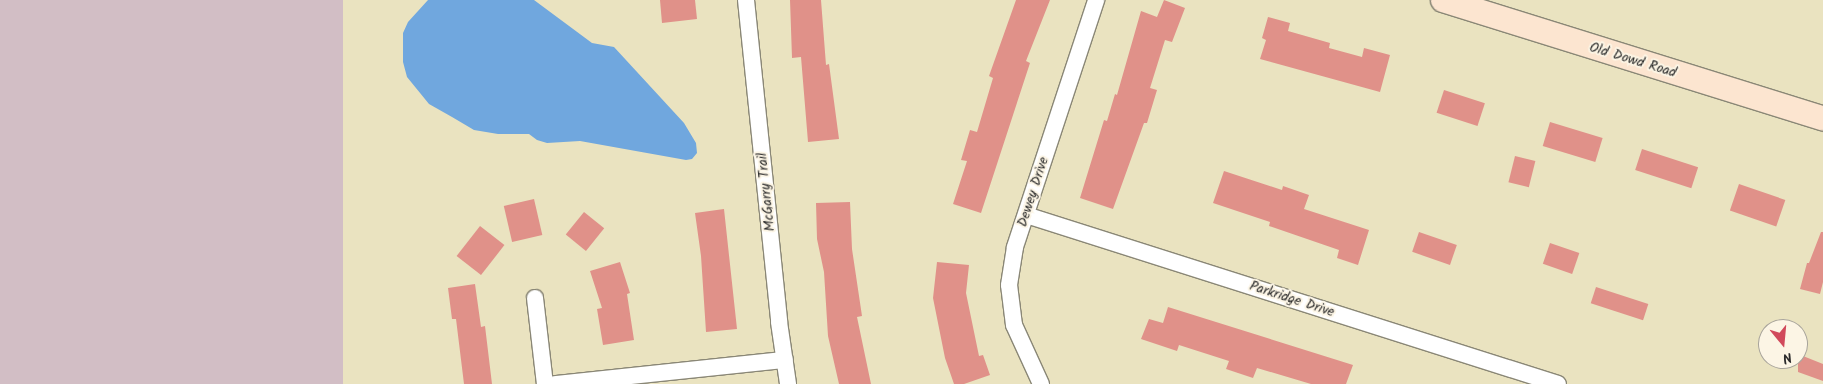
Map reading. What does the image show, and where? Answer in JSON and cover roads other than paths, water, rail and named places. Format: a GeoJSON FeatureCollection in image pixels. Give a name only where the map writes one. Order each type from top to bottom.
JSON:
{"type":"FeatureCollection","features":[{"type":"Feature","properties":{"kind":"street","name":"McGarry Trail"},"geometry":{"type":"LineString","coordinates":[[746,0],[788,384]]}},
{"type":"Feature","properties":{"kind":"street","name":"Dewey Drive"},"geometry":{"type":"LineString","coordinates":[[1042,384],[1014,325],[1009,285],[1015,246],[1096,0]]}},
{"type":"Feature","properties":{"kind":"street","name":"Old Dowd Road"},"geometry":{"type":"LineString","coordinates":[[1443,0],[1823,118]]}},
{"type":"Feature","properties":{"kind":"street","name":"Parkridge Drive"},"geometry":{"type":"LineString","coordinates":[[1026,215],[1558,384]]}},
{"type":"Feature","properties":{"kind":"street"},"geometry":{"type":"LineString","coordinates":[[535,298],[545,384]]}},
{"type":"Feature","properties":{"kind":"street"},"geometry":{"type":"LineString","coordinates":[[555,384],[785,360]]}},
{"type":"Feature","properties":{"kind":"water"},"geometry":{"type":"Polygon","coordinates":[[[428,0],[534,0],[592,43],[614,47],[684,123],[696,143],[697,153],[692,159],[686,160],[580,141],[547,143],[537,140],[529,134],[498,134],[474,130],[429,104],[407,77],[403,62],[403,33],[408,22],[428,0]]]}}]}
